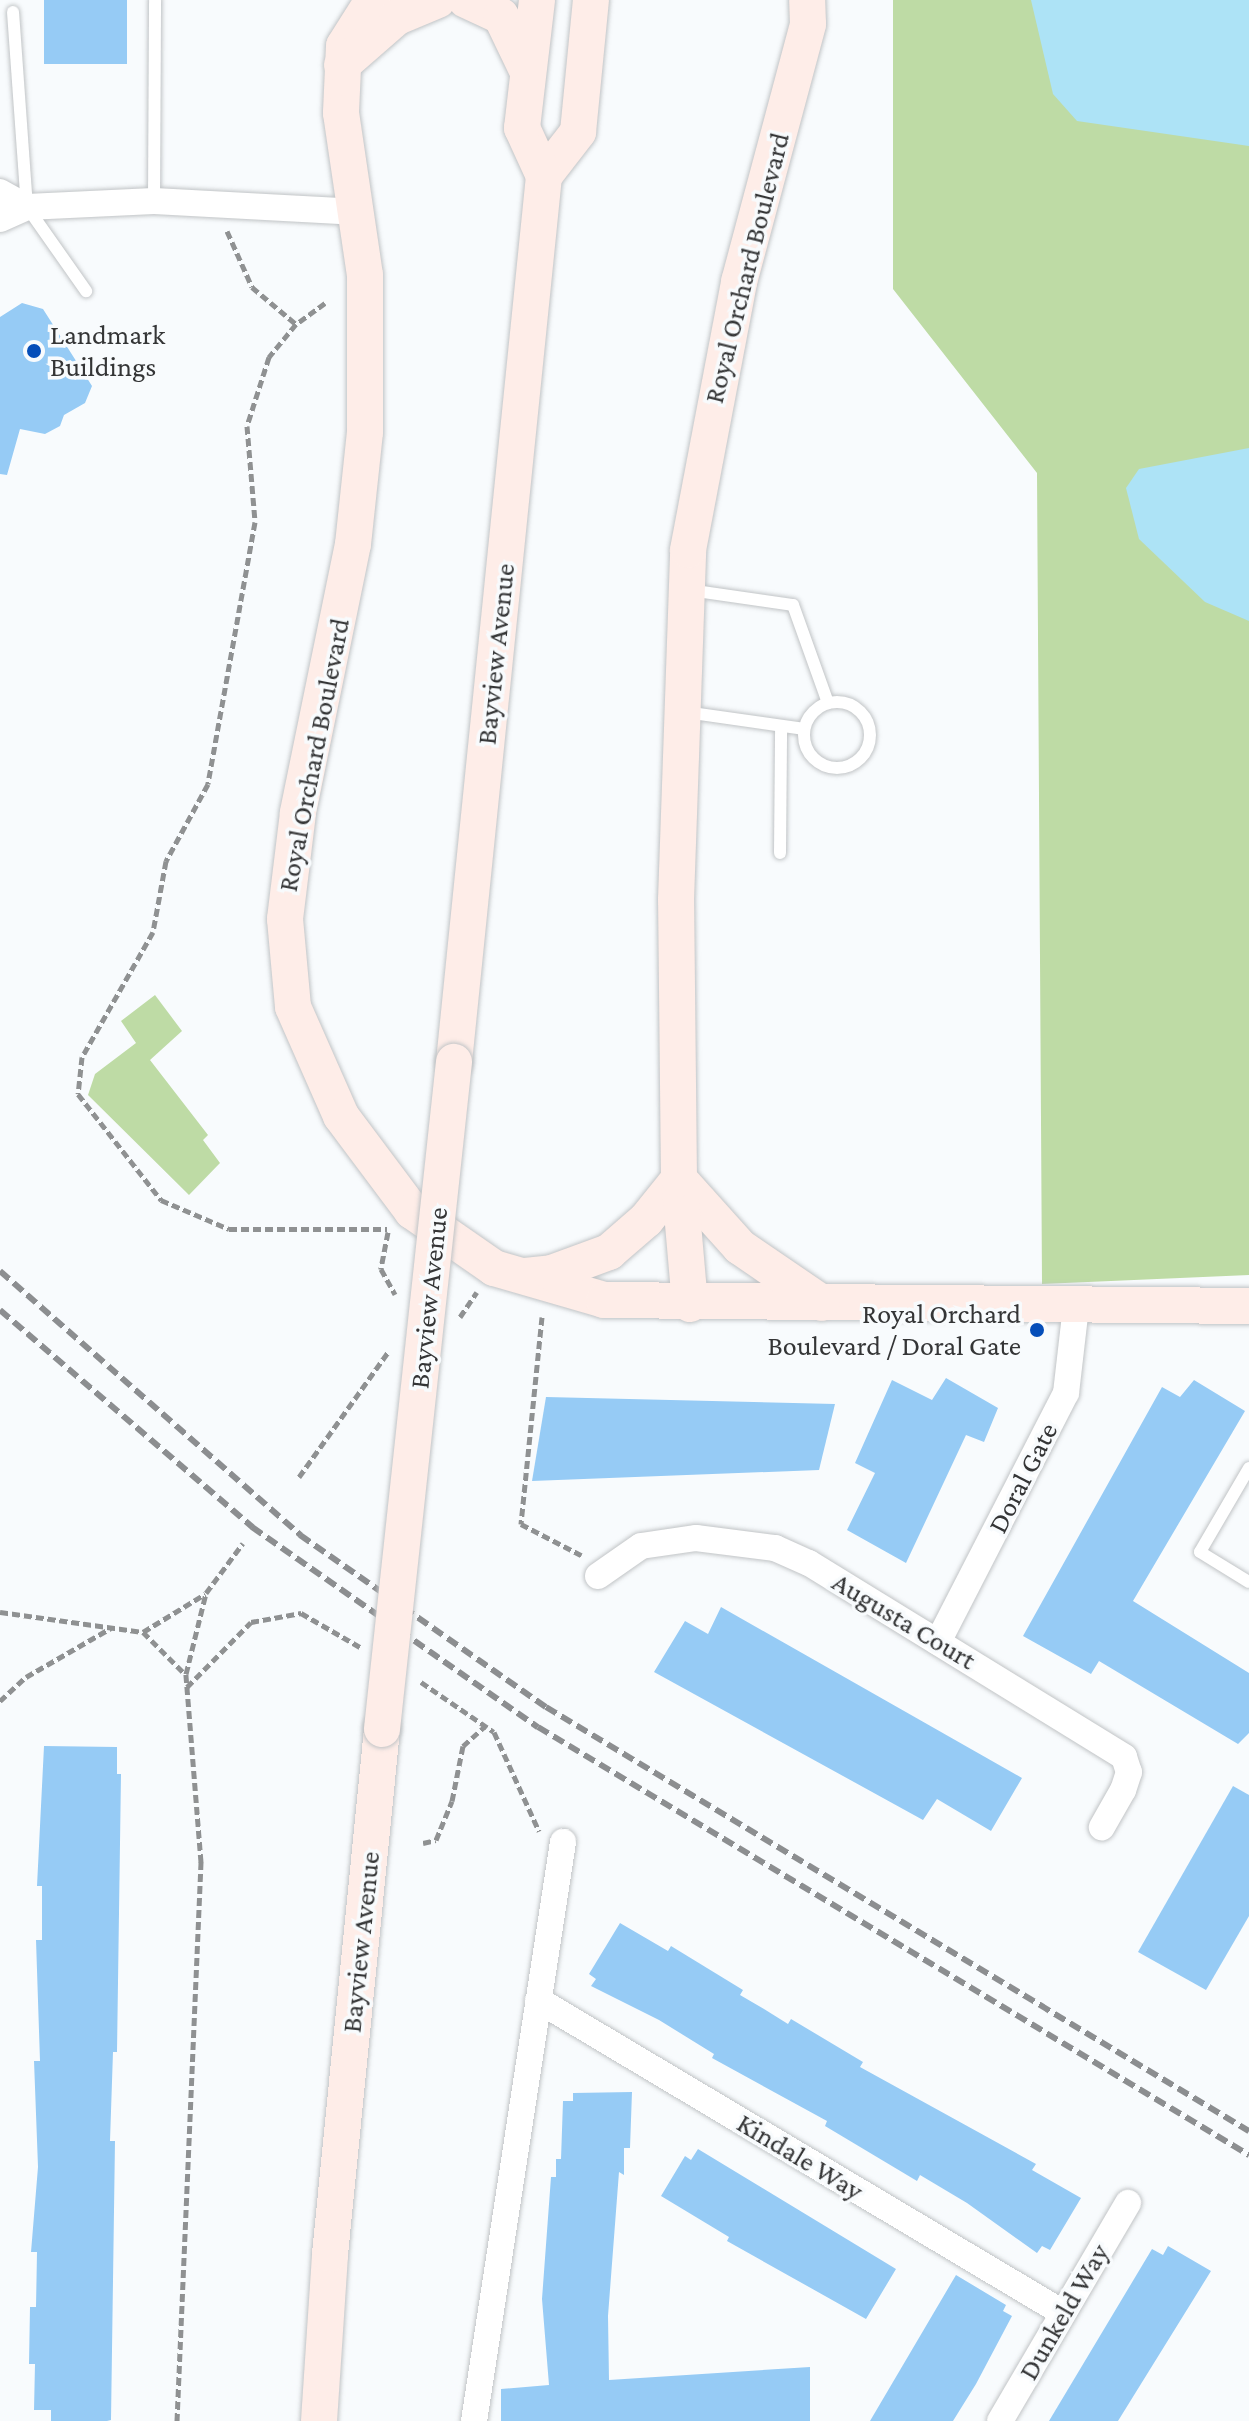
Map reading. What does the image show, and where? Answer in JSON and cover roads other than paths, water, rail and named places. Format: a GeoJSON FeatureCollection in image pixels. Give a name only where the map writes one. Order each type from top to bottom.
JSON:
{"type":"FeatureCollection","features":[{"type":"Feature","properties":{"kind":"street","name":"Royal Orchard Boulevard"},"geometry":{"type":"LineString","coordinates":[[373,0],[348,31],[342,65],[342,127],[365,275],[365,432],[353,544],[298,813],[285,919],[293,1007],[341,1116],[400,1220],[494,1268],[604,1300],[690,1304],[1249,1306]]}},
{"type":"Feature","properties":{"kind":"street"},"geometry":{"type":"LineString","coordinates":[[342,65],[397,17],[438,0]]}},
{"type":"Feature","properties":{"kind":"street"},"geometry":{"type":"LineString","coordinates":[[466,0],[501,16],[528,72]]}},
{"type":"Feature","properties":{"kind":"street"},"geometry":{"type":"LineString","coordinates":[[537,0],[522,128],[544,176],[578,132],[591,0]]}},
{"type":"Feature","properties":{"kind":"street","name":"Royal Orchard Boulevard"},"geometry":{"type":"LineString","coordinates":[[690,1304],[679,1179],[676,900],[688,550],[711,416],[739,282],[808,24],[807,0]]}},
{"type":"Feature","properties":{"kind":"street","name":"Bayview Avenue"},"geometry":{"type":"LineString","coordinates":[[319,2421],[330,2254],[382,1729],[454,1062],[544,176]]}},
{"type":"Feature","properties":{"kind":"street"},"geometry":{"type":"LineString","coordinates":[[0,192],[27,207]]}},
{"type":"Feature","properties":{"kind":"street"},"geometry":{"type":"LineString","coordinates":[[0,219],[27,207],[154,201],[354,212]]}},
{"type":"Feature","properties":{"kind":"street"},"geometry":{"type":"LineString","coordinates":[[518,1277],[552,1273],[609,1252],[646,1220],[679,1179],[740,1247],[822,1303]]}},
{"type":"Feature","properties":{"kind":"street","name":"Doral Gate"},"geometry":{"type":"LineString","coordinates":[[938,1642],[1066,1393],[1076,1306]]}},
{"type":"Feature","properties":{"kind":"street","name":"Augusta Court"},"geometry":{"type":"LineString","coordinates":[[602,1572],[641,1546],[672,1540],[734,1541],[775,1548],[938,1642],[1124,1757],[1129,1772],[1102,1827]]}},
{"type":"Feature","properties":{"kind":"street"},"geometry":{"type":"LineString","coordinates":[[474,2421],[563,1842]]}},
{"type":"Feature","properties":{"kind":"street","name":"Kindale Way"},"geometry":{"type":"LineString","coordinates":[[538,2000],[1063,2313]]}},
{"type":"Feature","properties":{"kind":"street","name":"Dunkeld Way"},"geometry":{"type":"LineString","coordinates":[[1000,2421],[1128,2203]]}},
{"type":"Feature","properties":{"kind":"lane"},"geometry":{"type":"LineString","coordinates":[[154,201],[155,0]]}},
{"type":"Feature","properties":{"kind":"lane"},"geometry":{"type":"LineString","coordinates":[[13,12],[27,207],[86,291]]}},
{"type":"Feature","properties":{"kind":"lane"},"geometry":{"type":"LineString","coordinates":[[687,590],[793,605],[828,703]]}},
{"type":"Feature","properties":{"kind":"lane"},"geometry":{"type":"LineString","coordinates":[[828,703],[849,704],[866,718],[871,740],[860,760],[827,768],[809,755],[804,729],[811,715],[828,703]]}},
{"type":"Feature","properties":{"kind":"lane"},"geometry":{"type":"LineString","coordinates":[[683,712],[804,729]]}},
{"type":"Feature","properties":{"kind":"lane"},"geometry":{"type":"LineString","coordinates":[[780,853],[781,726]]}},
{"type":"Feature","properties":{"kind":"lane"},"geometry":{"type":"LineString","coordinates":[[1249,1468],[1200,1552],[1249,1582]]}},
{"type":"Feature","properties":{"kind":"water"},"geometry":{"type":"Polygon","coordinates":[[[1031,0],[1249,0],[1249,146],[1077,121],[1053,94],[1031,0]]]}},
{"type":"Feature","properties":{"kind":"water"},"geometry":{"type":"Polygon","coordinates":[[[1249,448],[1249,621],[1205,602],[1139,539],[1126,488],[1139,469],[1249,448]]]}},
{"type":"Feature","properties":{"kind":"railway"},"geometry":{"type":"LineString","coordinates":[[0,1271],[300,1535],[546,1707],[1249,2131]]}},
{"type":"Feature","properties":{"kind":"railway"},"geometry":{"type":"LineString","coordinates":[[0,1310],[252,1527],[538,1727],[1249,2155]]}},
{"type":"Feature","properties":{"kind":"place","name":"Landmark Buildings"},"geometry":{"type":"Point","coordinates":[34,351]}},
{"type":"Feature","properties":{"kind":"place","name":"Royal Orchard Boulevard / Doral Gate"},"geometry":{"type":"Point","coordinates":[1037,1330]}}]}
